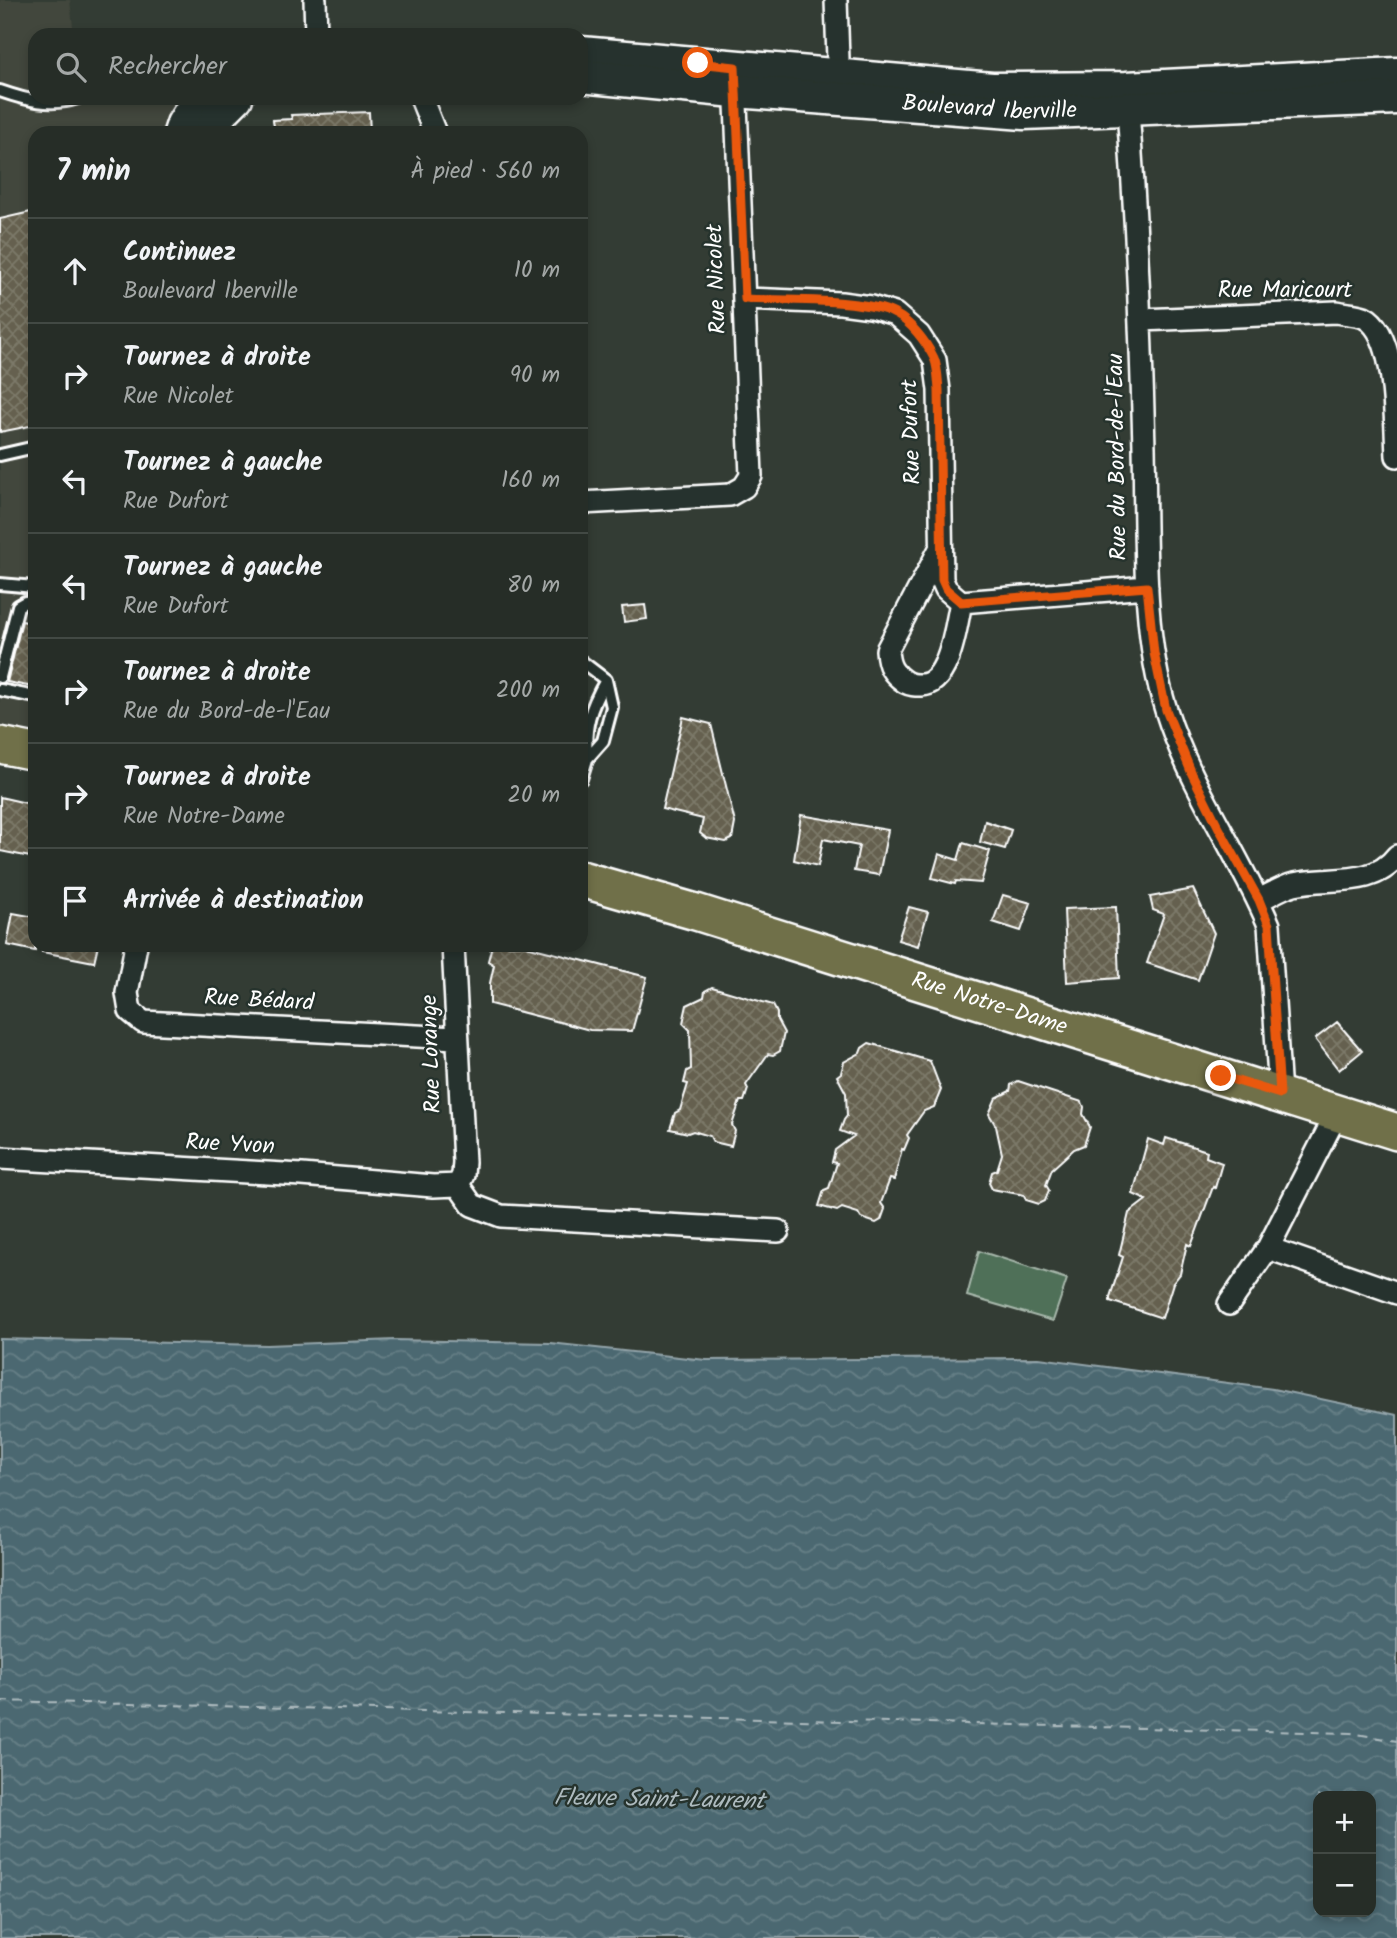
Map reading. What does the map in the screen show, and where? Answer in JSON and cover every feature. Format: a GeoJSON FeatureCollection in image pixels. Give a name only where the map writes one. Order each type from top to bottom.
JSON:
{"type":"FeatureCollection","features":[{"type":"Feature","properties":{"kind":"main road"},"geometry":{"type":"LineString","coordinates":[[0,745],[28,751]]}},
{"type":"Feature","properties":{"kind":"main road","name":"Rue Notre-Dame"},"geometry":{"type":"LineString","coordinates":[[588,881],[696,912],[1397,1132]]}},
{"type":"Feature","properties":{"kind":"street"},"geometry":{"type":"LineString","coordinates":[[315,0],[316,28]]}},
{"type":"Feature","properties":{"kind":"street"},"geometry":{"type":"LineString","coordinates":[[836,0],[839,87]]}},
{"type":"Feature","properties":{"kind":"street","name":"Boulevard Iberville"},"geometry":{"type":"LineString","coordinates":[[588,54],[735,79]]}},
{"type":"Feature","properties":{"kind":"street","name":"Boulevard Iberville"},"geometry":{"type":"LineString","coordinates":[[588,76],[735,79],[839,87],[1024,113],[1127,99],[1397,74]]}},
{"type":"Feature","properties":{"kind":"street","name":"Rue Nicolet"},"geometry":{"type":"LineString","coordinates":[[588,503],[730,495],[744,487],[751,476],[735,79]]}},
{"type":"Feature","properties":{"kind":"street","name":"Boulevard Iberville"},"geometry":{"type":"LineString","coordinates":[[1127,99],[1397,98]]}},
{"type":"Feature","properties":{"kind":"street","name":"Rue du Bord-de-l'Eau"},"geometry":{"type":"LineString","coordinates":[[1127,99],[1141,320],[1147,587],[1154,653],[1166,710],[1192,774],[1259,900],[1269,925],[1280,1094]]}},
{"type":"Feature","properties":{"kind":"street"},"geometry":{"type":"LineString","coordinates":[[424,105],[432,126]]}},
{"type":"Feature","properties":{"kind":"street"},"geometry":{"type":"LineString","coordinates":[[182,126],[214,108]]}},
{"type":"Feature","properties":{"kind":"street","name":"Rue Dufort"},"geometry":{"type":"LineString","coordinates":[[745,299],[871,307],[895,314],[919,335],[935,360],[939,390],[942,580],[946,589],[961,602],[949,656],[935,681],[910,685],[894,674],[888,663],[887,650],[941,547]]}},
{"type":"Feature","properties":{"kind":"street","name":"Rue Maricourt"},"geometry":{"type":"LineString","coordinates":[[1141,320],[1336,312],[1365,317],[1384,336],[1392,361],[1397,456]]}},
{"type":"Feature","properties":{"kind":"street"},"geometry":{"type":"LineString","coordinates":[[961,602],[1147,587]]}},
{"type":"Feature","properties":{"kind":"street"},"geometry":{"type":"LineString","coordinates":[[1259,900],[1293,884],[1372,876],[1391,864],[1397,856]]}},
{"type":"Feature","properties":{"kind":"street","name":"Rue Bédard"},"geometry":{"type":"LineString","coordinates":[[135,952],[127,993],[130,1011],[143,1021],[456,1038]]}},
{"type":"Feature","properties":{"kind":"street","name":"Rue Lorange"},"geometry":{"type":"LineString","coordinates":[[453,952],[464,1162],[463,1175],[458,1185]]}},
{"type":"Feature","properties":{"kind":"street"},"geometry":{"type":"LineString","coordinates":[[1229,1304],[1268,1248],[1337,1113]]}},
{"type":"Feature","properties":{"kind":"street","name":"Rue Yvon"},"geometry":{"type":"LineString","coordinates":[[0,1158],[302,1175],[433,1186],[458,1185]]}},
{"type":"Feature","properties":{"kind":"street"},"geometry":{"type":"LineString","coordinates":[[458,1185],[472,1205],[501,1216],[778,1231]]}},
{"type":"Feature","properties":{"kind":"street"},"geometry":{"type":"LineString","coordinates":[[1268,1248],[1397,1293]]}},
{"type":"Feature","properties":{"kind":"lane"},"geometry":{"type":"LineString","coordinates":[[0,91],[28,100]]}},
{"type":"Feature","properties":{"kind":"lane"},"geometry":{"type":"LineString","coordinates":[[0,455],[28,449]]}},
{"type":"Feature","properties":{"kind":"lane"},"geometry":{"type":"LineString","coordinates":[[0,584],[28,586]]}},
{"type":"Feature","properties":{"kind":"lane"},"geometry":{"type":"LineString","coordinates":[[0,677],[18,606],[28,603]]}},
{"type":"Feature","properties":{"kind":"lane"},"geometry":{"type":"LineString","coordinates":[[588,666],[606,680],[612,707],[603,741],[588,758]]}},
{"type":"Feature","properties":{"kind":"lane"},"geometry":{"type":"LineString","coordinates":[[588,722],[592,705],[606,680]]}},
{"type":"Feature","properties":{"kind":"lane"},"geometry":{"type":"LineString","coordinates":[[0,690],[28,696]]}},
{"type":"Feature","properties":{"kind":"shaded area"},"geometry":{"type":"Polygon","coordinates":[[[0,0],[70,0],[73,28],[28,28],[28,105],[195,105],[184,126],[28,126],[28,751],[0,745],[0,0]]]}},
{"type":"Feature","properties":{"kind":"green space"},"geometry":{"type":"Polygon","coordinates":[[[979,1251],[1067,1279],[1053,1321],[967,1296],[979,1251]]]}},
{"type":"Feature","properties":{"kind":"water","name":"Fleuve Saint-Laurent"},"geometry":{"type":"Polygon","coordinates":[[[0,1339],[267,1345],[395,1340],[550,1343],[706,1360],[1039,1358],[1273,1389],[1397,1415],[1397,1938],[0,1938],[0,1339]]]}},
{"type":"Feature","properties":{"kind":"building"},"geometry":{"type":"Polygon","coordinates":[[[369,112],[370,126],[274,126],[273,120],[292,119],[291,115],[369,112]]]}},
{"type":"Feature","properties":{"kind":"building"},"geometry":{"type":"Polygon","coordinates":[[[28,213],[28,426],[0,432],[0,219],[28,213]]]}},
{"type":"Feature","properties":{"kind":"building"},"geometry":{"type":"Polygon","coordinates":[[[645,605],[647,619],[624,622],[622,607],[645,605]]]}},
{"type":"Feature","properties":{"kind":"building"},"geometry":{"type":"Polygon","coordinates":[[[22,621],[28,622],[28,686],[7,682],[22,621]]]}},
{"type":"Feature","properties":{"kind":"building"},"geometry":{"type":"Polygon","coordinates":[[[683,717],[711,724],[735,823],[732,839],[726,842],[706,838],[700,833],[703,819],[662,809],[683,717]]]}},
{"type":"Feature","properties":{"kind":"building"},"geometry":{"type":"Polygon","coordinates":[[[0,797],[28,803],[28,857],[0,851],[0,797]]]}},
{"type":"Feature","properties":{"kind":"building"},"geometry":{"type":"Polygon","coordinates":[[[801,815],[888,830],[879,875],[854,871],[859,846],[823,839],[818,866],[794,860],[801,815]]]}},
{"type":"Feature","properties":{"kind":"building"},"geometry":{"type":"Polygon","coordinates":[[[985,821],[1011,830],[1005,849],[980,842],[985,821]]]}},
{"type":"Feature","properties":{"kind":"building"},"geometry":{"type":"Polygon","coordinates":[[[963,843],[990,851],[981,883],[956,881],[955,884],[932,878],[939,854],[958,860],[963,843]]]}},
{"type":"Feature","properties":{"kind":"building"},"geometry":{"type":"Polygon","coordinates":[[[1193,889],[1214,933],[1198,980],[1147,963],[1164,914],[1153,910],[1150,897],[1193,889]]]}},
{"type":"Feature","properties":{"kind":"building"},"geometry":{"type":"Polygon","coordinates":[[[1003,895],[1031,903],[1021,931],[993,922],[1003,895]]]}},
{"type":"Feature","properties":{"kind":"building"},"geometry":{"type":"Polygon","coordinates":[[[909,907],[928,912],[918,946],[898,940],[909,907]]]}},
{"type":"Feature","properties":{"kind":"building"},"geometry":{"type":"Polygon","coordinates":[[[1116,907],[1119,978],[1067,982],[1064,909],[1116,907]]]}},
{"type":"Feature","properties":{"kind":"building"},"geometry":{"type":"Polygon","coordinates":[[[13,913],[28,916],[28,950],[7,945],[13,913]]]}},
{"type":"Feature","properties":{"kind":"building"},"geometry":{"type":"Polygon","coordinates":[[[42,952],[96,952],[94,962],[42,952]]]}},
{"type":"Feature","properties":{"kind":"building"},"geometry":{"type":"Polygon","coordinates":[[[490,952],[549,952],[647,977],[632,1031],[590,1030],[490,1004],[490,983],[494,965],[488,961],[490,952]]]}},
{"type":"Feature","properties":{"kind":"building"},"geometry":{"type":"Polygon","coordinates":[[[712,987],[773,1005],[784,1033],[780,1051],[773,1055],[768,1054],[746,1085],[748,1089],[744,1101],[740,1101],[732,1125],[735,1131],[731,1146],[713,1142],[710,1136],[693,1131],[688,1133],[670,1129],[675,1113],[680,1110],[688,1084],[684,1083],[687,1071],[691,1069],[690,1030],[683,1023],[687,1005],[704,997],[705,991],[712,987]]]}},
{"type":"Feature","properties":{"kind":"building"},"geometry":{"type":"Polygon","coordinates":[[[1337,1022],[1362,1051],[1339,1070],[1315,1039],[1337,1022]]]}},
{"type":"Feature","properties":{"kind":"building"},"geometry":{"type":"Polygon","coordinates":[[[869,1043],[930,1061],[941,1090],[934,1107],[924,1111],[907,1135],[909,1138],[904,1150],[902,1149],[894,1180],[890,1179],[881,1203],[885,1209],[881,1220],[876,1223],[842,1208],[837,1211],[819,1206],[824,1190],[829,1188],[837,1163],[832,1162],[835,1150],[854,1136],[840,1131],[847,1116],[846,1093],[837,1076],[841,1073],[844,1062],[860,1053],[869,1043]]]}},
{"type":"Feature","properties":{"kind":"building"},"geometry":{"type":"Polygon","coordinates":[[[1018,1081],[1082,1102],[1083,1114],[1090,1127],[1084,1145],[1074,1149],[1052,1169],[1046,1185],[1049,1190],[1045,1201],[1039,1204],[1026,1200],[1024,1195],[992,1189],[989,1183],[1002,1154],[996,1126],[989,1114],[996,1098],[1010,1091],[1011,1085],[1018,1081]]]}},
{"type":"Feature","properties":{"kind":"building"},"geometry":{"type":"Polygon","coordinates":[[[1166,1138],[1207,1151],[1206,1157],[1222,1163],[1215,1188],[1213,1187],[1191,1246],[1187,1244],[1180,1274],[1173,1283],[1162,1318],[1110,1301],[1110,1297],[1123,1257],[1119,1255],[1129,1213],[1146,1200],[1133,1194],[1148,1139],[1164,1145],[1166,1138]]]}},
{"type":"Feature","properties":{"kind":"ferry route"},"geometry":{"type":"LineString","coordinates":[[0,1701],[1351,1733],[1397,1741]]}},
{"type":"Feature","properties":{"kind":"route"},"geometry":{"type":"LineString","coordinates":[[698,63],[735,67],[745,299],[841,303],[895,314],[919,335],[935,360],[939,390],[942,580],[946,589],[961,602],[1147,587],[1154,653],[1166,710],[1192,774],[1259,900],[1269,925],[1280,1094],[1221,1076]]}}]}
